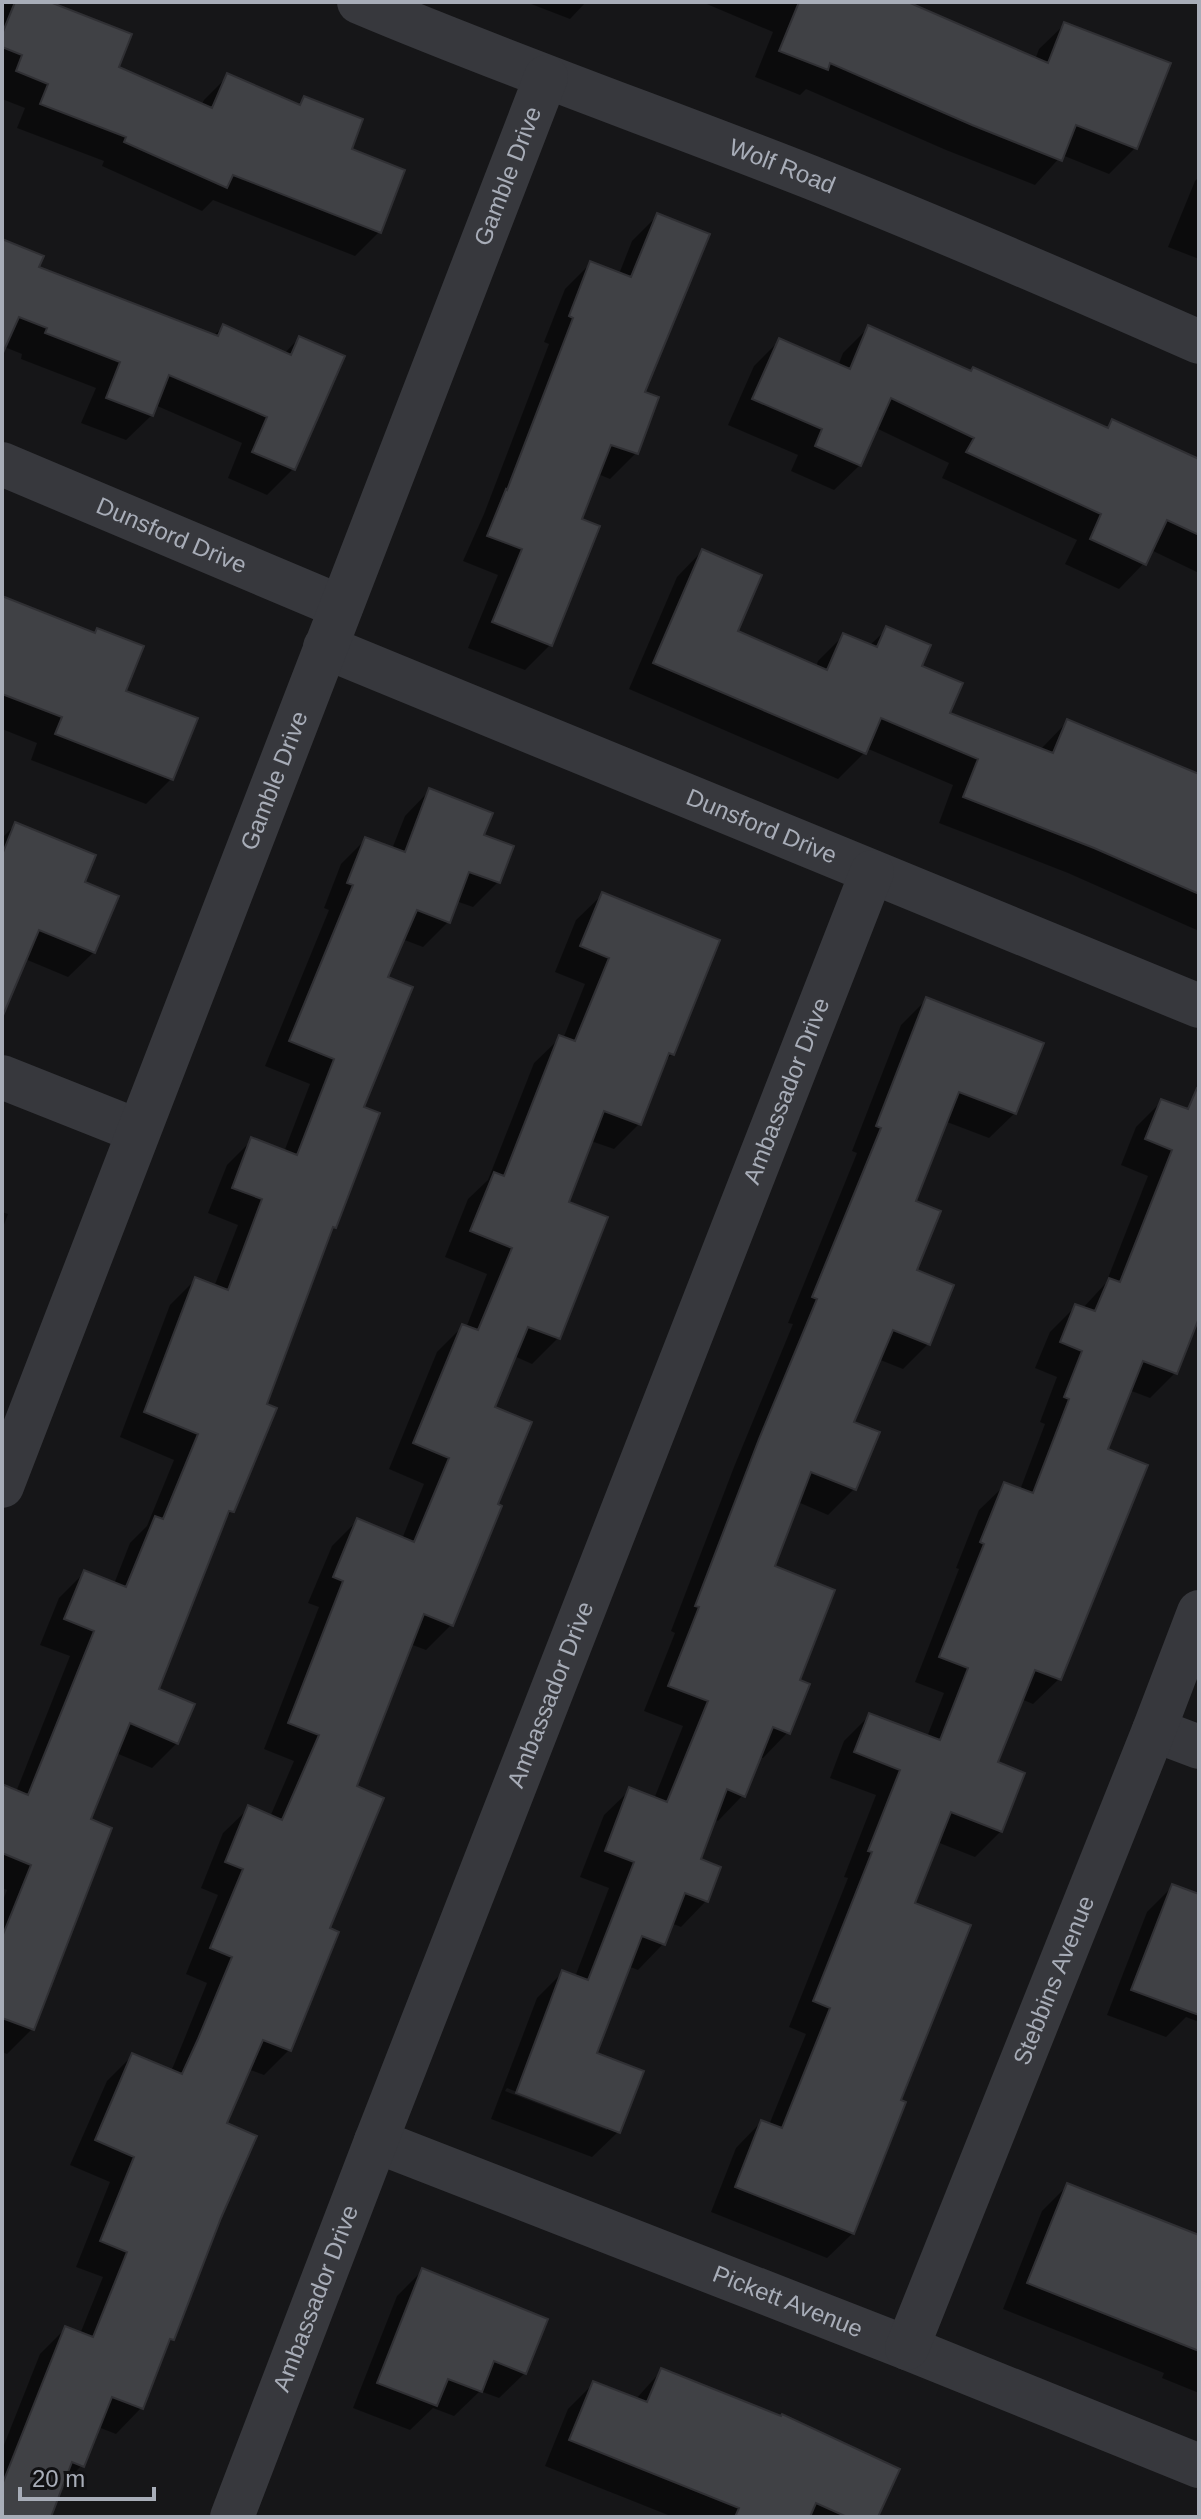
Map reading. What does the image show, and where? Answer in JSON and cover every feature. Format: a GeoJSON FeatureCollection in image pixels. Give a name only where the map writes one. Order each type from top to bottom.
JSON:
{"type":"FeatureCollection","features":[{"type":"Feature","properties":{"kind":"street","name":"Wolf Road"},"geometry":{"type":"LineString","coordinates":[[383,7],[546,77],[978,245],[1199,342]]}},
{"type":"Feature","properties":{"kind":"street","name":"Gamble Drive"},"geometry":{"type":"LineString","coordinates":[[2,1486],[546,77]]}},
{"type":"Feature","properties":{"kind":"street","name":"Dunsford Drive"},"geometry":{"type":"LineString","coordinates":[[2,464],[341,607]]}},
{"type":"Feature","properties":{"kind":"street","name":"Dunsford Drive"},"geometry":{"type":"LineString","coordinates":[[325,647],[1199,1006]]}},
{"type":"Feature","properties":{"kind":"street","name":"Ambassador Drive"},"geometry":{"type":"LineString","coordinates":[[232,2517],[872,872]]}},
{"type":"Feature","properties":{"kind":"street"},"geometry":{"type":"LineString","coordinates":[[2,1077],[138,1131]]}},
{"type":"Feature","properties":{"kind":"street","name":"Stebbins Avenue"},"geometry":{"type":"LineString","coordinates":[[907,2348],[1199,1612]]}},
{"type":"Feature","properties":{"kind":"street"},"geometry":{"type":"LineString","coordinates":[[1154,1730],[1199,1747]]}},
{"type":"Feature","properties":{"kind":"street","name":"Pickett Avenue"},"geometry":{"type":"LineString","coordinates":[[376,2141],[907,2348],[1199,2466]]}},
{"type":"Feature","properties":{"kind":"building"},"geometry":{"type":"Polygon","coordinates":[[[15,2],[50,2],[132,34],[119,67],[212,108],[227,73],[300,105],[304,96],[363,119],[352,149],[405,170],[381,233],[233,175],[227,188],[124,142],[126,137],[40,104],[48,84],[16,71],[22,55],[2,47],[2,34],[15,2]]]}},
{"type":"Feature","properties":{"kind":"building"},"geometry":{"type":"Polygon","coordinates":[[[799,2],[908,2],[1048,63],[1064,22],[1171,63],[1137,149],[1076,125],[1062,161],[830,63],[828,70],[779,51],[799,2]]]}},
{"type":"Feature","properties":{"kind":"building"},"geometry":{"type":"Polygon","coordinates":[[[657,213],[710,234],[645,392],[659,397],[638,454],[611,445],[582,519],[600,526],[552,646],[492,622],[522,549],[487,536],[573,318],[569,316],[590,261],[631,277],[657,213]]]}},
{"type":"Feature","properties":{"kind":"building"},"geometry":{"type":"Polygon","coordinates":[[[2,239],[44,256],[39,267],[218,336],[223,324],[291,355],[299,336],[345,356],[295,470],[252,452],[267,417],[169,375],[153,416],[106,398],[120,362],[45,333],[47,328],[19,317],[2,355],[2,239]]]}},
{"type":"Feature","properties":{"kind":"building"},"geometry":{"type":"Polygon","coordinates":[[[868,325],[971,371],[973,367],[1108,428],[1112,419],[1199,459],[1199,535],[1167,520],[1146,565],[1090,539],[1101,514],[966,452],[974,438],[891,398],[861,466],[815,446],[822,429],[752,399],[779,338],[850,369],[868,325]]]}},
{"type":"Feature","properties":{"kind":"building"},"geometry":{"type":"Polygon","coordinates":[[[702,549],[762,575],[738,631],[827,670],[843,633],[877,647],[886,626],[931,645],[922,666],[963,683],[950,713],[1053,753],[1067,719],[1199,774],[1199,894],[1094,848],[963,797],[978,759],[881,718],[866,754],[653,663],[702,549]]]}},
{"type":"Feature","properties":{"kind":"building"},"geometry":{"type":"Polygon","coordinates":[[[2,596],[95,633],[97,628],[144,646],[126,691],[198,718],[173,780],[55,734],[62,717],[2,694],[2,596]]]}},
{"type":"Feature","properties":{"kind":"building"},"geometry":{"type":"Polygon","coordinates":[[[429,788],[493,813],[484,835],[514,846],[500,883],[469,872],[450,923],[417,910],[388,977],[413,987],[364,1107],[380,1113],[336,1228],[333,1227],[267,1404],[277,1408],[234,1512],[229,1511],[159,1689],[195,1704],[178,1744],[130,1723],[91,1819],[112,1828],[34,2030],[2,2018],[2,1937],[31,1865],[2,1853],[2,1784],[28,1795],[94,1631],[64,1619],[84,1570],[126,1587],[155,1516],[163,1519],[198,1434],[144,1412],[195,1277],[228,1290],[262,1199],[232,1188],[251,1137],[297,1155],[334,1059],[289,1041],[353,885],[347,883],[365,837],[405,852],[429,788]]]}},
{"type":"Feature","properties":{"kind":"building"},"geometry":{"type":"Polygon","coordinates":[[[15,822],[96,855],[85,882],[119,896],[95,953],[39,930],[2,1018],[2,855],[15,822]]]}},
{"type":"Feature","properties":{"kind":"building"},"geometry":{"type":"Polygon","coordinates":[[[602,892],[720,940],[674,1055],[669,1053],[641,1125],[604,1111],[569,1202],[608,1217],[560,1339],[528,1327],[495,1407],[532,1422],[453,1626],[424,1614],[357,1786],[384,1798],[330,1928],[339,1932],[291,2051],[263,2040],[227,2123],[257,2136],[143,2409],[112,2397],[84,2467],[72,2462],[51,2517],[2,2517],[2,2485],[65,2326],[93,2337],[127,2252],[100,2241],[134,2157],[95,2140],[132,2053],[182,2074],[198,2039],[232,1957],[210,1948],[243,1869],[225,1862],[248,1805],[282,1820],[319,1735],[288,1723],[343,1581],[333,1577],[357,1518],[414,1542],[449,1458],[413,1443],[462,1324],[478,1330],[512,1248],[470,1231],[494,1172],[504,1176],[559,1035],[575,1041],[609,958],[580,946],[602,892]]]}},
{"type":"Feature","properties":{"kind":"building"},"geometry":{"type":"Polygon","coordinates":[[[926,997],[1044,1043],[1016,1114],[959,1092],[916,1201],[941,1211],[917,1270],[954,1285],[930,1345],[893,1330],[854,1422],[880,1432],[856,1490],[811,1472],[775,1566],[835,1590],[800,1680],[810,1684],[790,1734],[773,1727],[745,1797],[727,1789],[701,1859],[721,1867],[708,1902],[685,1893],[665,1945],[642,1936],[597,2053],[644,2071],[620,2133],[516,2093],[562,1970],[588,1980],[634,1862],[605,1851],[629,1787],[667,1802],[708,1701],[668,1686],[759,1439],[817,1299],[812,1297],[881,1128],[876,1126],[926,997]]]}},
{"type":"Feature","properties":{"kind":"building"},"geometry":{"type":"Polygon","coordinates":[[[1197,1088],[1199,1318],[1177,1374],[1143,1361],[1108,1449],[1148,1465],[1061,1680],[1035,1670],[998,1762],[1025,1773],[1002,1832],[951,1812],[915,1903],[971,1925],[901,2100],[906,2102],[854,2234],[735,2187],[761,2120],[782,2128],[830,2008],[813,2001],[872,1852],[868,1851],[900,1770],[854,1752],[869,1713],[940,1740],[968,1668],[939,1657],[984,1544],[980,1542],[1004,1482],[1033,1493],[1069,1399],[1064,1397],[1082,1351],[1060,1342],[1075,1304],[1095,1311],[1109,1278],[1120,1282],[1172,1150],[1145,1139],[1161,1099],[1188,1109],[1197,1088]]]}},
{"type":"Feature","properties":{"kind":"building"},"geometry":{"type":"Polygon","coordinates":[[[1172,1884],[1199,1894],[1199,2015],[1131,1990],[1172,1884]]]}},
{"type":"Feature","properties":{"kind":"building"},"geometry":{"type":"Polygon","coordinates":[[[1067,2183],[1199,2235],[1199,2351],[1027,2283],[1067,2183]]]}},
{"type":"Feature","properties":{"kind":"building"},"geometry":{"type":"Polygon","coordinates":[[[422,2268],[548,2319],[526,2374],[494,2361],[482,2392],[448,2379],[437,2406],[377,2383],[422,2268]]]}},
{"type":"Feature","properties":{"kind":"building"},"geometry":{"type":"Polygon","coordinates":[[[661,2368],[782,2414],[900,2469],[878,2517],[847,2517],[816,2503],[810,2517],[735,2517],[739,2508],[569,2440],[593,2381],[647,2402],[661,2368]]]}}]}
